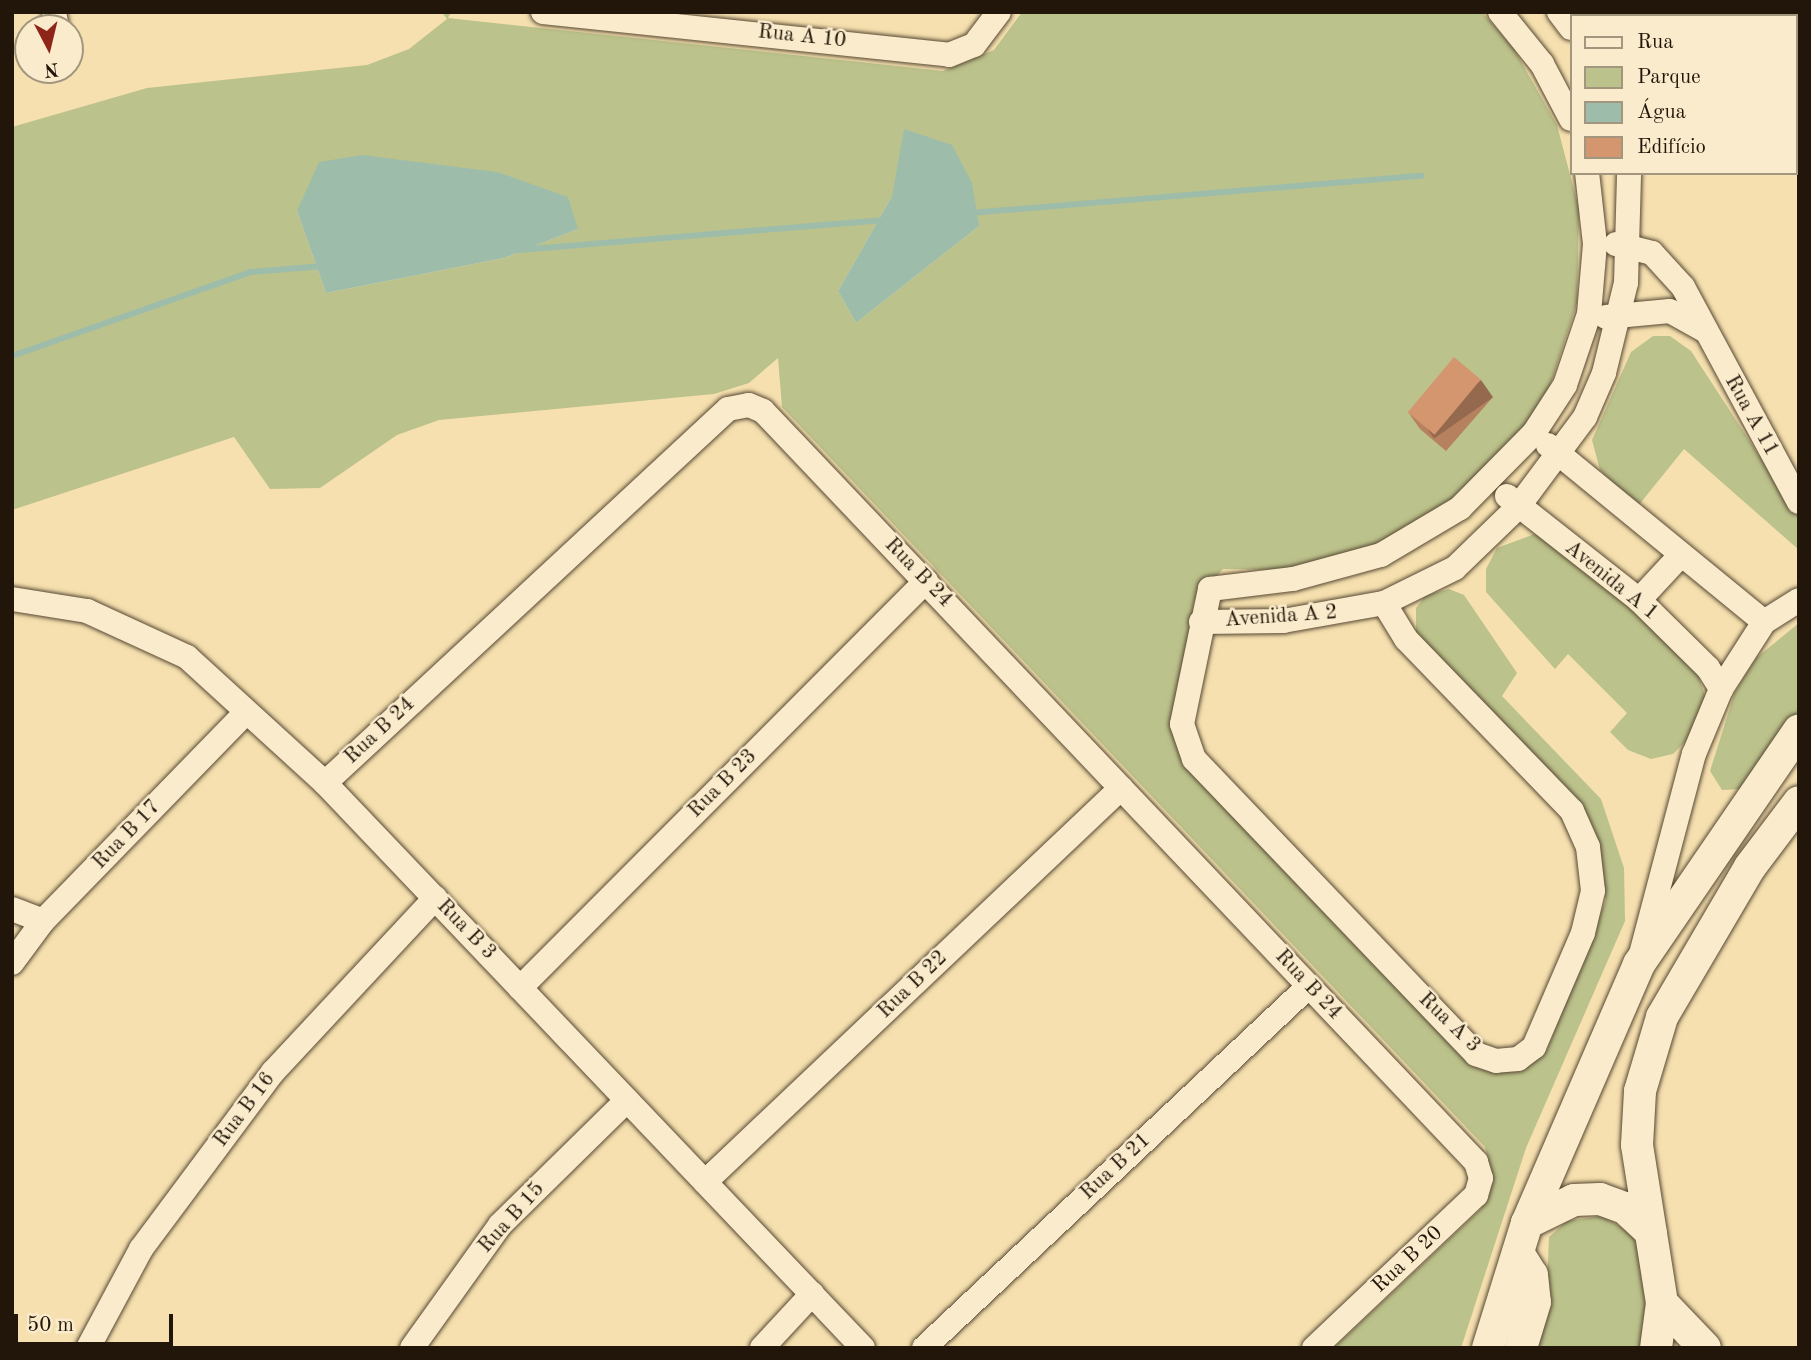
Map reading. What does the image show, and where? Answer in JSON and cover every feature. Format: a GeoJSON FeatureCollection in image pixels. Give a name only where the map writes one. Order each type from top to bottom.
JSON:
{"type":"FeatureCollection","features":[{"type":"Feature","properties":{"kind":"street","name":"Rua A 10"},"geometry":{"type":"LineString","coordinates":[[544,12],[796,24],[949,55],[974,45],[999,12]]}},
{"type":"Feature","properties":{"kind":"street"},"geometry":{"type":"LineString","coordinates":[[1500,12],[1542,64],[1570,112]]}},
{"type":"Feature","properties":{"kind":"street"},"geometry":{"type":"LineString","coordinates":[[1559,12],[1570,27]]}},
{"type":"Feature","properties":{"kind":"street","name":"Avenida A 2"},"geometry":{"type":"LineString","coordinates":[[1587,175],[1595,244],[1589,314],[1565,385],[1534,433],[1492,482],[1428,532],[1381,555],[1293,579],[1218,584],[1206,597],[1201,622],[1283,621],[1384,603],[1455,568],[1518,507],[1560,456],[1585,417],[1621,320],[1631,246],[1629,175]]}},
{"type":"Feature","properties":{"kind":"street","name":"Rua A 11"},"geometry":{"type":"LineString","coordinates":[[1595,244],[1631,246],[1665,263],[1799,502]]}},
{"type":"Feature","properties":{"kind":"street"},"geometry":{"type":"LineString","coordinates":[[1589,314],[1621,320],[1670,311],[1704,330]]}},
{"type":"Feature","properties":{"kind":"street","name":"Rua B 24"},"geometry":{"type":"LineString","coordinates":[[325,783],[728,409],[749,405],[763,411],[1475,1162]]}},
{"type":"Feature","properties":{"kind":"street"},"geometry":{"type":"LineString","coordinates":[[1534,433],[1678,558],[1764,622]]}},
{"type":"Feature","properties":{"kind":"street","name":"Avenida A 1"},"geometry":{"type":"LineString","coordinates":[[1492,482],[1518,507],[1639,600],[1708,668],[1721,689]]}},
{"type":"Feature","properties":{"kind":"street"},"geometry":{"type":"LineString","coordinates":[[1639,600],[1678,558]]}},
{"type":"Feature","properties":{"kind":"street","name":"Rua B 23"},"geometry":{"type":"LineString","coordinates":[[520,988],[926,581]]}},
{"type":"Feature","properties":{"kind":"street","name":"Rua B 3"},"geometry":{"type":"LineString","coordinates":[[12,599],[87,611],[187,657],[325,783],[863,1348]]}},
{"type":"Feature","properties":{"kind":"street"},"geometry":{"type":"LineString","coordinates":[[1488,1348],[1527,1223],[1639,964],[1694,754],[1721,689],[1764,622],[1799,600]]}},
{"type":"Feature","properties":{"kind":"street","name":"Rua A 3"},"geometry":{"type":"LineString","coordinates":[[1201,622],[1182,724],[1194,760],[1476,1054],[1496,1061],[1518,1059],[1534,1047],[1583,933],[1593,891],[1588,847],[1572,811],[1406,639],[1384,603]]}},
{"type":"Feature","properties":{"kind":"street","name":"Rua B 17"},"geometry":{"type":"LineString","coordinates":[[12,963],[43,921],[246,712]]}},
{"type":"Feature","properties":{"kind":"street"},"geometry":{"type":"LineString","coordinates":[[1639,964],[1799,730]]}},
{"type":"Feature","properties":{"kind":"street","name":"Rua B 22"},"geometry":{"type":"LineString","coordinates":[[705,1182],[1121,788]]}},
{"type":"Feature","properties":{"kind":"street"},"geometry":{"type":"LineString","coordinates":[[1656,1348],[1662,1303],[1637,1145],[1640,1091],[1662,1017],[1750,867],[1799,803]]}},
{"type":"Feature","properties":{"kind":"street","name":"Rua B 16"},"geometry":{"type":"LineString","coordinates":[[88,1348],[141,1249],[273,1072],[435,898]]}},
{"type":"Feature","properties":{"kind":"street"},"geometry":{"type":"LineString","coordinates":[[12,909],[43,921]]}},
{"type":"Feature","properties":{"kind":"street","name":"Rua B 21"},"geometry":{"type":"LineString","coordinates":[[924,1348],[1309,986]]}},
{"type":"Feature","properties":{"kind":"street","name":"Rua B 15"},"geometry":{"type":"LineString","coordinates":[[412,1348],[500,1225],[627,1100]]}},
{"type":"Feature","properties":{"kind":"street","name":"Rua B 20"},"geometry":{"type":"LineString","coordinates":[[1314,1348],[1476,1195],[1481,1178],[1475,1162]]}},
{"type":"Feature","properties":{"kind":"street"},"geometry":{"type":"LineString","coordinates":[[1527,1223],[1574,1200],[1600,1199],[1625,1208],[1651,1232]]}},
{"type":"Feature","properties":{"kind":"street"},"geometry":{"type":"LineString","coordinates":[[1518,1254],[1532,1275],[1535,1302],[1521,1348]]}},
{"type":"Feature","properties":{"kind":"street"},"geometry":{"type":"LineString","coordinates":[[762,1348],[812,1294]]}},
{"type":"Feature","properties":{"kind":"street"},"geometry":{"type":"LineString","coordinates":[[1662,1303],[1705,1348]]}},
{"type":"Feature","properties":{"kind":"green space"},"geometry":{"type":"Polygon","coordinates":[[[442,12],[451,12],[448,18],[943,71],[994,50],[1022,12],[1482,12],[1514,49],[1557,125],[1579,209],[1577,303],[1547,395],[1490,473],[1395,541],[1282,570],[1223,569],[1194,601],[1176,724],[1473,1065],[1526,1067],[1547,1050],[1606,900],[1578,805],[1416,632],[1416,608],[1426,595],[1449,589],[1464,595],[1517,673],[1502,696],[1601,799],[1624,868],[1625,921],[1526,1148],[1461,1348],[1334,1348],[1481,1209],[1492,1175],[1485,1147],[782,407],[778,358],[749,383],[714,394],[439,420],[397,435],[320,488],[270,489],[234,437],[12,510],[12,127],[147,88],[367,65],[409,49],[447,19],[442,12]],[[892,196],[838,291],[856,323],[979,226],[892,196]],[[297,211],[326,293],[504,258],[578,229],[297,211]]]}},
{"type":"Feature","properties":{"kind":"green space"},"geometry":{"type":"Polygon","coordinates":[[[1653,336],[1670,336],[1691,351],[1799,517],[1799,550],[1684,449],[1638,506],[1600,470],[1592,440],[1631,352],[1653,336]]]}},
{"type":"Feature","properties":{"kind":"green space"},"geometry":{"type":"Polygon","coordinates":[[[1537,533],[1693,660],[1705,696],[1693,734],[1673,754],[1651,759],[1628,750],[1610,732],[1627,713],[1568,654],[1555,669],[1486,592],[1486,569],[1497,548],[1537,533]]]}},
{"type":"Feature","properties":{"kind":"green space"},"geometry":{"type":"Polygon","coordinates":[[[1799,623],[1799,717],[1742,789],[1722,790],[1710,771],[1735,692],[1756,658],[1799,623]]]}},
{"type":"Feature","properties":{"kind":"green space"},"geometry":{"type":"Polygon","coordinates":[[[1602,1216],[1631,1233],[1651,1273],[1647,1348],[1531,1348],[1547,1288],[1549,1237],[1567,1221],[1602,1216]]]}},
{"type":"Feature","properties":{"kind":"water"},"geometry":{"type":"Polygon","coordinates":[[[904,129],[952,145],[972,183],[979,226],[856,323],[838,291],[892,196],[904,129]]]}},
{"type":"Feature","properties":{"kind":"water"},"geometry":{"type":"Polygon","coordinates":[[[362,155],[497,172],[568,197],[578,229],[504,258],[326,293],[297,211],[319,162],[362,155]]]}},
{"type":"Feature","properties":{"kind":"building"},"geometry":{"type":"Polygon","coordinates":[[[1454,357],[1481,379],[1435,435],[1408,412],[1454,357]]]}},
{"type":"Feature","properties":{"kind":"waterway"},"geometry":{"type":"LineString","coordinates":[[969,213],[1421,176]]}},
{"type":"Feature","properties":{"kind":"waterway"},"geometry":{"type":"LineString","coordinates":[[519,250],[885,220]]}},
{"type":"Feature","properties":{"kind":"waterway"},"geometry":{"type":"LineString","coordinates":[[12,356],[250,272],[324,266]]}}]}
